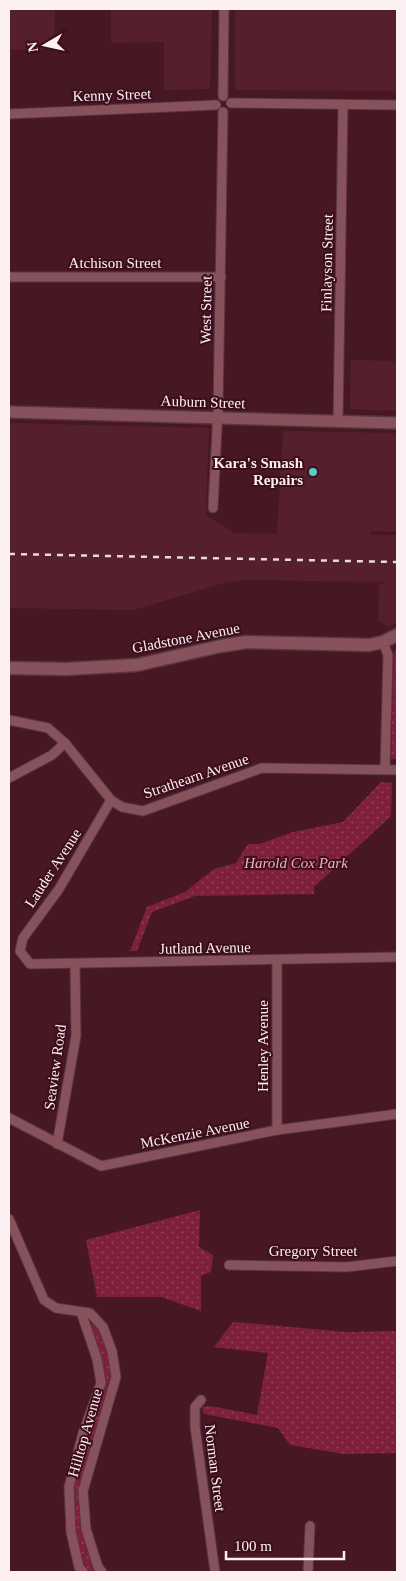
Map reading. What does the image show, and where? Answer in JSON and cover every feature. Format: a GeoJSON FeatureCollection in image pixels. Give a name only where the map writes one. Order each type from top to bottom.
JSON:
{"type":"FeatureCollection","features":[{"type":"Feature","properties":{"kind":"main road","name":"Gladstone Avenue"},"geometry":{"type":"LineString","coordinates":[[9,668],[66,669],[137,665],[220,646],[247,642],[363,645],[383,642],[397,635]]}},
{"type":"Feature","properties":{"kind":"street"},"geometry":{"type":"LineString","coordinates":[[224,9],[224,96]]}},
{"type":"Feature","properties":{"kind":"street"},"geometry":{"type":"LineString","coordinates":[[224,96],[229,99],[231,104]]}},
{"type":"Feature","properties":{"kind":"street"},"geometry":{"type":"LineString","coordinates":[[224,96],[218,99],[216,105],[218,110],[223,112],[230,108],[231,104]]}},
{"type":"Feature","properties":{"kind":"street"},"geometry":{"type":"LineString","coordinates":[[231,104],[397,105]]}},
{"type":"Feature","properties":{"kind":"street","name":"Kenny Street"},"geometry":{"type":"LineString","coordinates":[[9,114],[216,105]]}},
{"type":"Feature","properties":{"kind":"street","name":"Finlayson Street"},"geometry":{"type":"LineString","coordinates":[[338,422],[343,105]]}},
{"type":"Feature","properties":{"kind":"street","name":"West Street"},"geometry":{"type":"LineString","coordinates":[[213,508],[218,418],[223,112]]}},
{"type":"Feature","properties":{"kind":"street","name":"Atchison Street"},"geometry":{"type":"LineString","coordinates":[[9,277],[221,277]]}},
{"type":"Feature","properties":{"kind":"street","name":"Auburn Street"},"geometry":{"type":"LineString","coordinates":[[9,412],[397,423]]}},
{"type":"Feature","properties":{"kind":"street"},"geometry":{"type":"LineString","coordinates":[[383,642],[388,654],[385,769]]}},
{"type":"Feature","properties":{"kind":"street","name":"Strathearn Avenue"},"geometry":{"type":"LineString","coordinates":[[9,720],[48,728],[64,743],[111,800],[122,806],[143,811],[262,768],[397,770]]}},
{"type":"Feature","properties":{"kind":"street"},"geometry":{"type":"LineString","coordinates":[[9,778],[52,755],[64,743]]}},
{"type":"Feature","properties":{"kind":"street","name":"Lauder Avenue"},"geometry":{"type":"LineString","coordinates":[[20,951],[22,938],[59,889],[111,800]]}},
{"type":"Feature","properties":{"kind":"street","name":"Jutland Avenue"},"geometry":{"type":"LineString","coordinates":[[20,951],[30,964],[75,965],[397,957]]}},
{"type":"Feature","properties":{"kind":"street","name":"Henley Avenue"},"geometry":{"type":"LineString","coordinates":[[277,961],[277,1130]]}},
{"type":"Feature","properties":{"kind":"street","name":"Seaview Road"},"geometry":{"type":"LineString","coordinates":[[57,1144],[76,1036],[75,965]]}},
{"type":"Feature","properties":{"kind":"street","name":"McKenzie Avenue"},"geometry":{"type":"LineString","coordinates":[[9,1118],[101,1166],[277,1130],[397,1114]]}},
{"type":"Feature","properties":{"kind":"street","name":"Hilltop Avenue"},"geometry":{"type":"LineString","coordinates":[[9,1220],[44,1300],[56,1308],[90,1313],[103,1327],[112,1351],[116,1377],[96,1439],[83,1491],[86,1529],[98,1567],[102,1572]]}},
{"type":"Feature","properties":{"kind":"street","name":"Gregory Street"},"geometry":{"type":"LineString","coordinates":[[230,1265],[346,1267],[397,1261]]}},
{"type":"Feature","properties":{"kind":"street","name":"Hilltop Avenue"},"geometry":{"type":"LineString","coordinates":[[82,1312],[97,1359],[101,1383],[83,1433],[69,1488],[71,1532],[79,1567],[83,1572]]}},
{"type":"Feature","properties":{"kind":"street","name":"Norman Street"},"geometry":{"type":"LineString","coordinates":[[201,1400],[195,1407],[195,1428],[215,1572]]}},
{"type":"Feature","properties":{"kind":"street"},"geometry":{"type":"LineString","coordinates":[[308,1572],[310,1526]]}},
{"type":"Feature","properties":{"kind":"shaded area"},"geometry":{"type":"Polygon","coordinates":[[[9,9],[55,9],[54,48],[9,50],[9,9]]]}},
{"type":"Feature","properties":{"kind":"shaded area"},"geometry":{"type":"Polygon","coordinates":[[[111,9],[212,9],[210,89],[164,90],[164,42],[111,43],[111,9]]]}},
{"type":"Feature","properties":{"kind":"shaded area"},"geometry":{"type":"Polygon","coordinates":[[[235,9],[397,9],[397,91],[235,90],[235,9]]]}},
{"type":"Feature","properties":{"kind":"shaded area"},"geometry":{"type":"Polygon","coordinates":[[[351,360],[397,361],[397,411],[350,409],[351,360]]]}},
{"type":"Feature","properties":{"kind":"shaded area"},"geometry":{"type":"Polygon","coordinates":[[[9,423],[209,428],[206,515],[234,533],[277,534],[283,431],[397,433],[397,532],[371,531],[371,535],[397,535],[397,622],[388,627],[378,620],[379,584],[386,582],[245,580],[227,582],[134,610],[9,608],[9,423]]]}},
{"type":"Feature","properties":{"kind":"green space"},"geometry":{"type":"Polygon","coordinates":[[[397,650],[397,759],[391,759],[394,651],[397,650]]]}},
{"type":"Feature","properties":{"kind":"green space","name":"Harold Cox Park"},"geometry":{"type":"Polygon","coordinates":[[[381,782],[392,783],[391,816],[314,887],[314,894],[195,896],[152,912],[137,951],[130,951],[147,907],[185,892],[214,869],[236,863],[248,844],[260,844],[293,832],[343,822],[381,782]]]}},
{"type":"Feature","properties":{"kind":"green space"},"geometry":{"type":"Polygon","coordinates":[[[200,1210],[199,1247],[213,1255],[211,1272],[201,1276],[201,1311],[161,1297],[97,1297],[86,1240],[200,1210]]]}},
{"type":"Feature","properties":{"kind":"green space"},"geometry":{"type":"Polygon","coordinates":[[[233,1322],[346,1332],[397,1331],[397,1453],[344,1454],[290,1445],[278,1428],[204,1414],[202,1407],[210,1406],[257,1415],[268,1353],[214,1347],[233,1322]]]}},
{"type":"Feature","properties":{"kind":"green space"},"geometry":{"type":"Polygon","coordinates":[[[89,1323],[96,1324],[105,1342],[111,1373],[79,1498],[83,1528],[97,1572],[88,1572],[77,1548],[72,1485],[102,1362],[89,1323]]]}},
{"type":"Feature","properties":{"kind":"railway"},"geometry":{"type":"LineString","coordinates":[[9,554],[397,562]]}},
{"type":"Feature","properties":{"kind":"place","name":"Kara's Smash Repairs"},"geometry":{"type":"Point","coordinates":[313,472]}}]}
